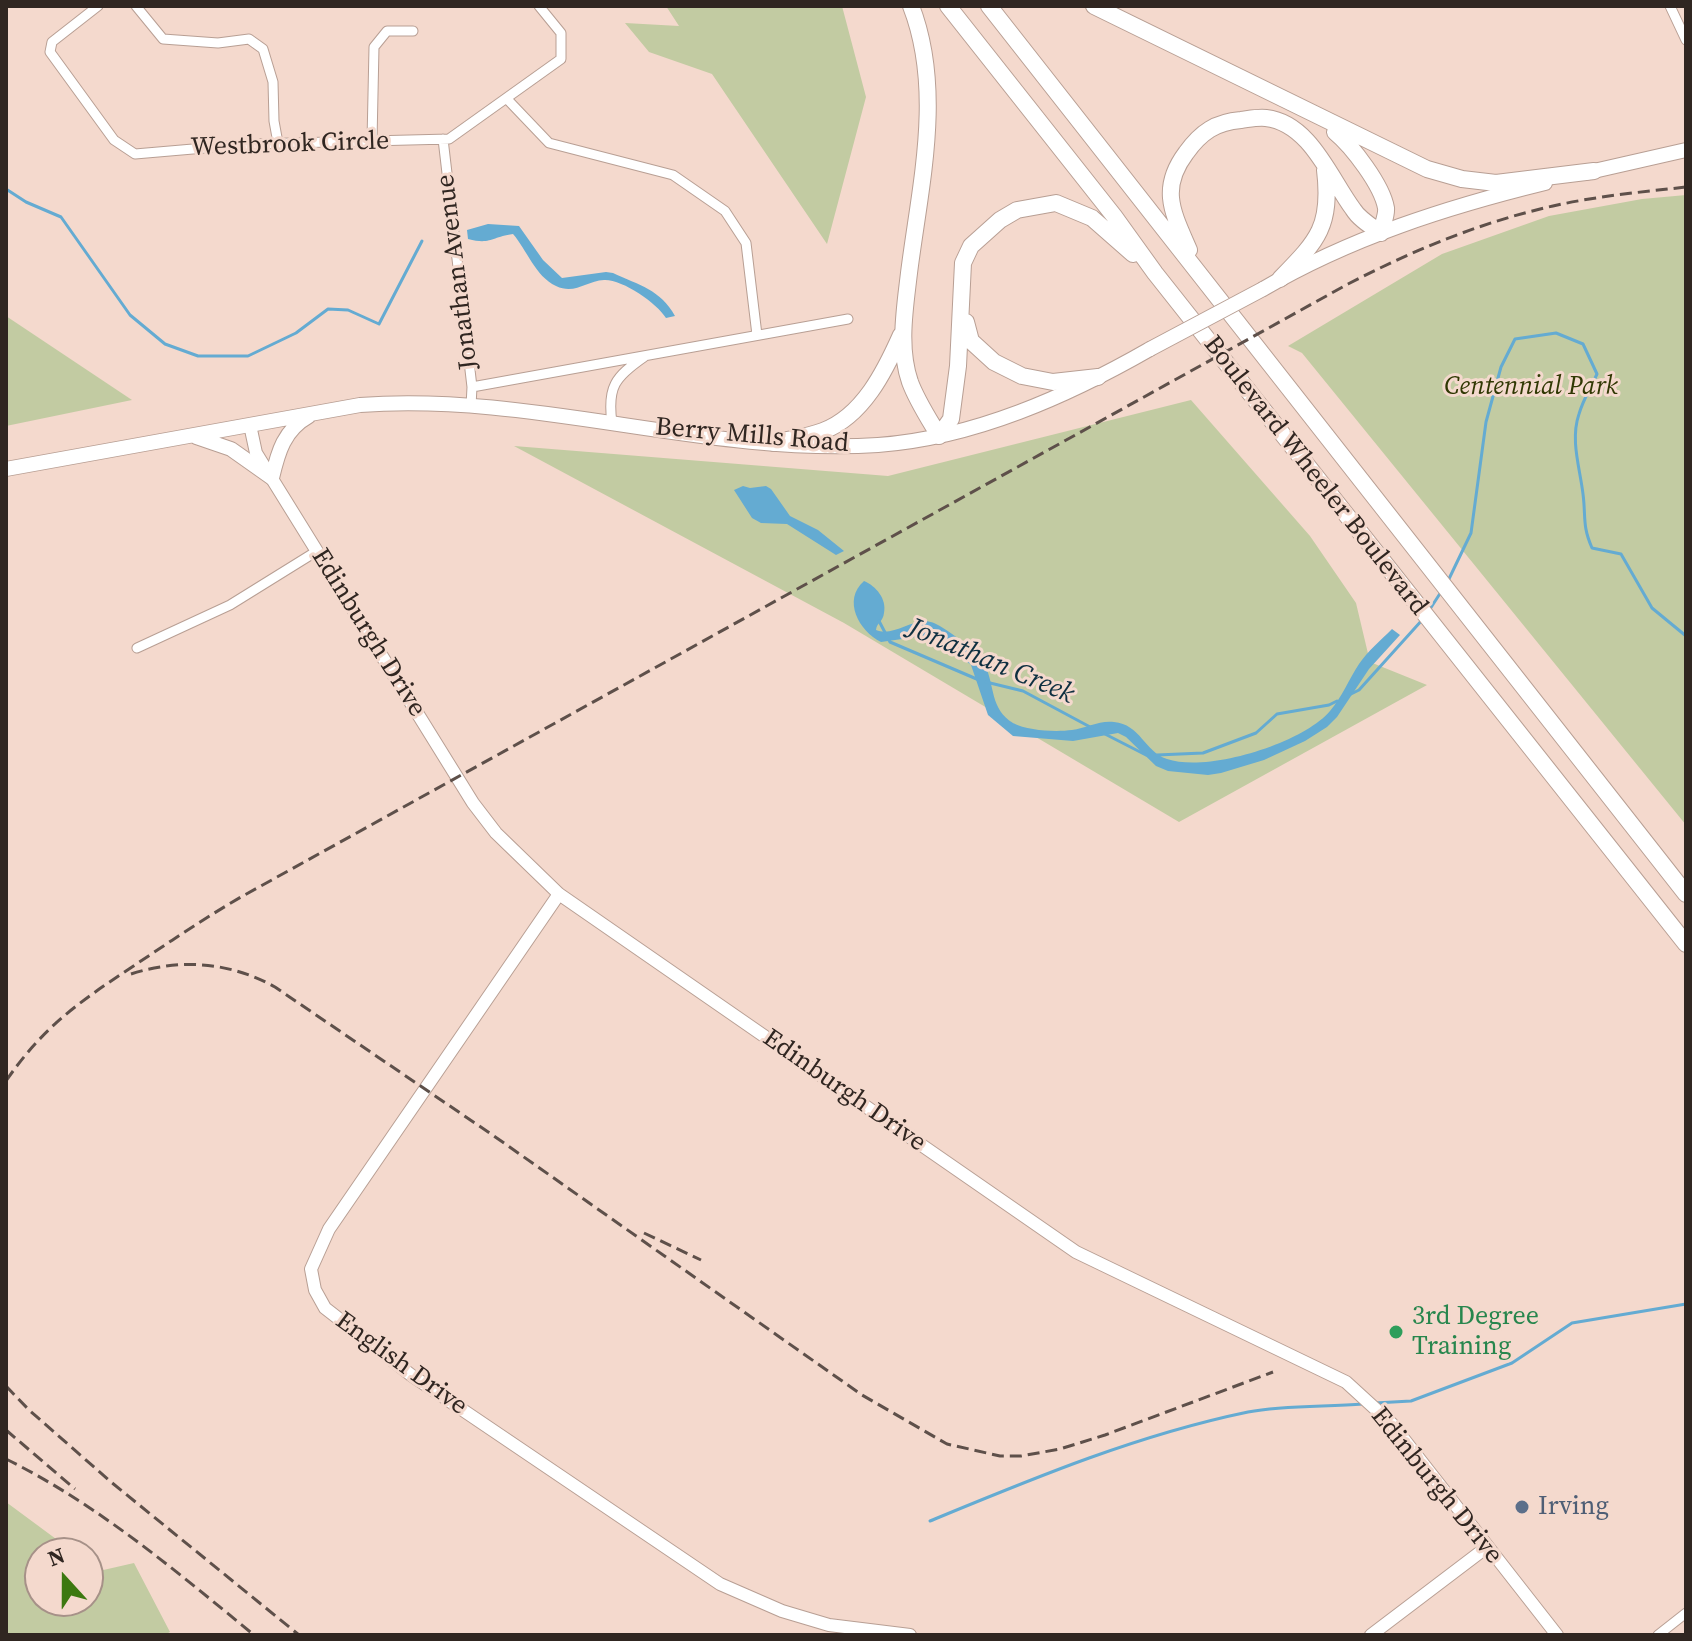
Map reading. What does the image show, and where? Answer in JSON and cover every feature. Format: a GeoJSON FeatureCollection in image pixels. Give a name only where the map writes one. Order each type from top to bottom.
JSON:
{"type":"FeatureCollection","features":[{"type":"Feature","properties":{"kind":"highway"},"geometry":{"type":"LineString","coordinates":[[911,6],[920,29],[929,76],[928,125],[904,330],[905,359],[910,382],[939,436],[951,419],[963,313],[963,263],[971,246],[1000,220],[1017,210],[1056,203],[1092,218],[1155,273]]}},
{"type":"Feature","properties":{"kind":"highway","name":"Boulevard Wheeler Boulevard"},"geometry":{"type":"LineString","coordinates":[[948,6],[1114,216],[1155,273],[1686,944]]}},
{"type":"Feature","properties":{"kind":"highway","name":"Boulevard Wheeler Boulevard"},"geometry":{"type":"LineString","coordinates":[[989,6],[1686,894]]}},
{"type":"Feature","properties":{"kind":"highway"},"geometry":{"type":"LineString","coordinates":[[1094,6],[1427,169],[1462,179],[1496,183],[1594,171]]}},
{"type":"Feature","properties":{"kind":"highway"},"geometry":{"type":"LineString","coordinates":[[1200,276],[1173,213],[1169,188],[1178,163],[1195,139],[1220,122],[1266,118],[1282,123],[1309,141],[1354,212],[1381,233],[1387,209],[1376,186],[1349,144],[1318,117]]}},
{"type":"Feature","properties":{"kind":"highway"},"geometry":{"type":"LineString","coordinates":[[1280,279],[1319,236],[1328,193],[1324,165]]}},
{"type":"Feature","properties":{"kind":"highway"},"geometry":{"type":"LineString","coordinates":[[963,313],[971,341],[994,362],[1022,376],[1053,382],[1098,377]]}},
{"type":"Feature","properties":{"kind":"highway"},"geometry":{"type":"LineString","coordinates":[[774,443],[825,430],[849,414],[874,388],[904,330]]}},
{"type":"Feature","properties":{"kind":"main road","name":"Berry Mills Road"},"geometry":{"type":"LineString","coordinates":[[6,469],[312,413],[389,403],[471,406],[774,443],[838,446],[939,436],[1068,393],[1280,279],[1381,233],[1443,210],[1686,150]]}},
{"type":"Feature","properties":{"kind":"main road"},"geometry":{"type":"LineString","coordinates":[[191,436],[231,449],[272,478],[285,437],[312,413]]}},
{"type":"Feature","properties":{"kind":"street","name":"Westbrook Circle"},"geometry":{"type":"LineString","coordinates":[[98,6],[52,42],[50,52],[114,140],[135,154],[278,143],[449,139],[561,59],[561,33],[539,6]]}},
{"type":"Feature","properties":{"kind":"street"},"geometry":{"type":"LineString","coordinates":[[136,6],[163,39],[218,43],[249,39],[263,49],[273,82],[278,143]]}},
{"type":"Feature","properties":{"kind":"street"},"geometry":{"type":"LineString","coordinates":[[1670,6],[1686,40]]}},
{"type":"Feature","properties":{"kind":"street"},"geometry":{"type":"LineString","coordinates":[[372,141],[374,47],[387,31],[413,31]]}},
{"type":"Feature","properties":{"kind":"street"},"geometry":{"type":"LineString","coordinates":[[507,99],[549,143],[673,175],[725,211],[746,243],[757,335]]}},
{"type":"Feature","properties":{"kind":"street","name":"Jonathan Avenue"},"geometry":{"type":"LineString","coordinates":[[443,139],[472,387],[471,406]]}},
{"type":"Feature","properties":{"kind":"street"},"geometry":{"type":"LineString","coordinates":[[472,387],[848,319]]}},
{"type":"Feature","properties":{"kind":"street"},"geometry":{"type":"LineString","coordinates":[[612,423],[609,399],[615,382],[649,353]]}},
{"type":"Feature","properties":{"kind":"street","name":"Edinburgh Drive"},"geometry":{"type":"LineString","coordinates":[[250,425],[256,453],[473,803],[496,833],[559,894],[1076,1252],[1346,1382],[1392,1424],[1557,1635]]}},
{"type":"Feature","properties":{"kind":"street"},"geometry":{"type":"LineString","coordinates":[[137,648],[230,605],[317,551]]}},
{"type":"Feature","properties":{"kind":"street","name":"English Drive"},"geometry":{"type":"LineString","coordinates":[[559,894],[329,1229],[311,1269],[315,1290],[325,1308],[411,1375],[720,1584],[782,1611],[829,1625],[910,1635]]}},
{"type":"Feature","properties":{"kind":"street"},"geometry":{"type":"LineString","coordinates":[[1371,1635],[1487,1547]]}},
{"type":"Feature","properties":{"kind":"street"},"geometry":{"type":"LineString","coordinates":[[1658,1635],[1686,1613]]}},
{"type":"Feature","properties":{"kind":"green space"},"geometry":{"type":"Polygon","coordinates":[[[666,6],[842,6],[866,97],[827,244],[712,74],[649,52],[625,23],[679,26],[666,6]]]}},
{"type":"Feature","properties":{"kind":"green space","name":"Centennial Park"},"geometry":{"type":"Polygon","coordinates":[[[1686,195],[1686,825],[1302,353],[1288,346],[1442,254],[1549,216],[1642,199],[1686,195]]]}},
{"type":"Feature","properties":{"kind":"green space"},"geometry":{"type":"Polygon","coordinates":[[[6,316],[132,400],[6,426],[6,316]]]}},
{"type":"Feature","properties":{"kind":"green space"},"geometry":{"type":"Polygon","coordinates":[[[1191,400],[1310,536],[1356,603],[1370,662],[1427,685],[1179,822],[844,623],[514,446],[888,476],[1191,400]]]}},
{"type":"Feature","properties":{"kind":"green space"},"geometry":{"type":"Polygon","coordinates":[[[6,1502],[53,1537],[24,1537],[24,1617],[104,1617],[104,1570],[134,1563],[170,1632],[164,1635],[6,1635],[6,1502]]]}},
{"type":"Feature","properties":{"kind":"water"},"geometry":{"type":"Polygon","coordinates":[[[488,224],[519,226],[543,260],[562,278],[613,273],[656,294],[675,316],[666,318],[638,293],[620,283],[604,280],[569,289],[556,286],[537,269],[513,234],[487,241],[468,239],[467,230],[488,224]]]}},
{"type":"Feature","properties":{"kind":"water"},"geometry":{"type":"Polygon","coordinates":[[[743,486],[766,486],[771,489],[790,516],[818,530],[844,551],[836,555],[787,524],[761,523],[752,518],[734,490],[743,486]]]}},
{"type":"Feature","properties":{"kind":"water"},"geometry":{"type":"Polygon","coordinates":[[[864,581],[873,586],[884,603],[883,616],[876,630],[890,631],[927,621],[946,630],[982,660],[1000,711],[1013,723],[1058,731],[1104,722],[1123,724],[1159,755],[1185,762],[1206,762],[1254,752],[1299,734],[1330,711],[1359,664],[1379,641],[1392,629],[1400,635],[1369,669],[1337,717],[1305,741],[1264,760],[1221,773],[1208,775],[1168,771],[1156,766],[1118,733],[1073,741],[1013,736],[988,715],[971,665],[939,640],[923,636],[881,642],[866,630],[854,606],[854,597],[864,581]]]}},
{"type":"Feature","properties":{"kind":"waterway","name":"Jonathan Creek"},"geometry":{"type":"LineString","coordinates":[[6,189],[26,202],[61,217],[130,315],[165,344],[198,356],[248,356],[296,333],[328,309],[348,310],[379,324],[422,241]]}},
{"type":"Feature","properties":{"kind":"waterway","name":"Jonathan Creek"},"geometry":{"type":"LineString","coordinates":[[1447,583],[1471,533],[1486,422],[1501,367],[1515,339],[1556,333],[1583,344],[1597,374],[1581,409],[1575,434],[1586,527],[1592,548],[1621,554],[1652,608],[1686,636]]}},
{"type":"Feature","properties":{"kind":"waterway","name":"Jonathan Creek"},"geometry":{"type":"LineString","coordinates":[[1430,609],[1441,592]]}},
{"type":"Feature","properties":{"kind":"waterway","name":"Jonathan Creek"},"geometry":{"type":"LineString","coordinates":[[1351,694],[1359,690],[1423,619]]}},
{"type":"Feature","properties":{"kind":"waterway","name":"Jonathan Creek"},"geometry":{"type":"LineString","coordinates":[[879,621],[890,642],[979,680]]}},
{"type":"Feature","properties":{"kind":"waterway","name":"Jonathan Creek"},"geometry":{"type":"LineString","coordinates":[[986,682],[1023,691],[1092,728]]}},
{"type":"Feature","properties":{"kind":"waterway","name":"Jonathan Creek"},"geometry":{"type":"LineString","coordinates":[[1157,755],[1203,753],[1256,733],[1277,714],[1337,701]]}},
{"type":"Feature","properties":{"kind":"waterway","name":"Jonathan Creek"},"geometry":{"type":"LineString","coordinates":[[1103,733],[1146,755]]}},
{"type":"Feature","properties":{"kind":"waterway"},"geometry":{"type":"LineString","coordinates":[[1375,1403],[1411,1401],[1512,1363],[1572,1323],[1686,1304]]}},
{"type":"Feature","properties":{"kind":"waterway"},"geometry":{"type":"LineString","coordinates":[[930,1521],[1086,1459],[1166,1433],[1248,1412],[1363,1404]]}},
{"type":"Feature","properties":{"kind":"railway"},"geometry":{"type":"LineString","coordinates":[[6,1081],[48,1030],[79,1004],[227,905],[1348,284],[1448,238],[1500,220],[1586,200],[1686,187]]}},
{"type":"Feature","properties":{"kind":"railway"},"geometry":{"type":"LineString","coordinates":[[131,974],[168,966],[205,965],[241,972],[275,987],[494,1136],[862,1395],[947,1444],[1000,1456],[1021,1456],[1060,1449],[1273,1372]]}},
{"type":"Feature","properties":{"kind":"railway"},"geometry":{"type":"LineString","coordinates":[[644,1233],[701,1260]]}},
{"type":"Feature","properties":{"kind":"railway"},"geometry":{"type":"LineString","coordinates":[[6,1386],[111,1482],[299,1635]]}},
{"type":"Feature","properties":{"kind":"railway"},"geometry":{"type":"LineString","coordinates":[[6,1430],[75,1489]]}},
{"type":"Feature","properties":{"kind":"railway"},"geometry":{"type":"LineString","coordinates":[[6,1459],[104,1518],[254,1635]]}},
{"type":"Feature","properties":{"kind":"place","name":"3rd Degree Training"},"geometry":{"type":"Point","coordinates":[1396,1332]}},
{"type":"Feature","properties":{"kind":"place","name":"Irving"},"geometry":{"type":"Point","coordinates":[1522,1507]}}]}
